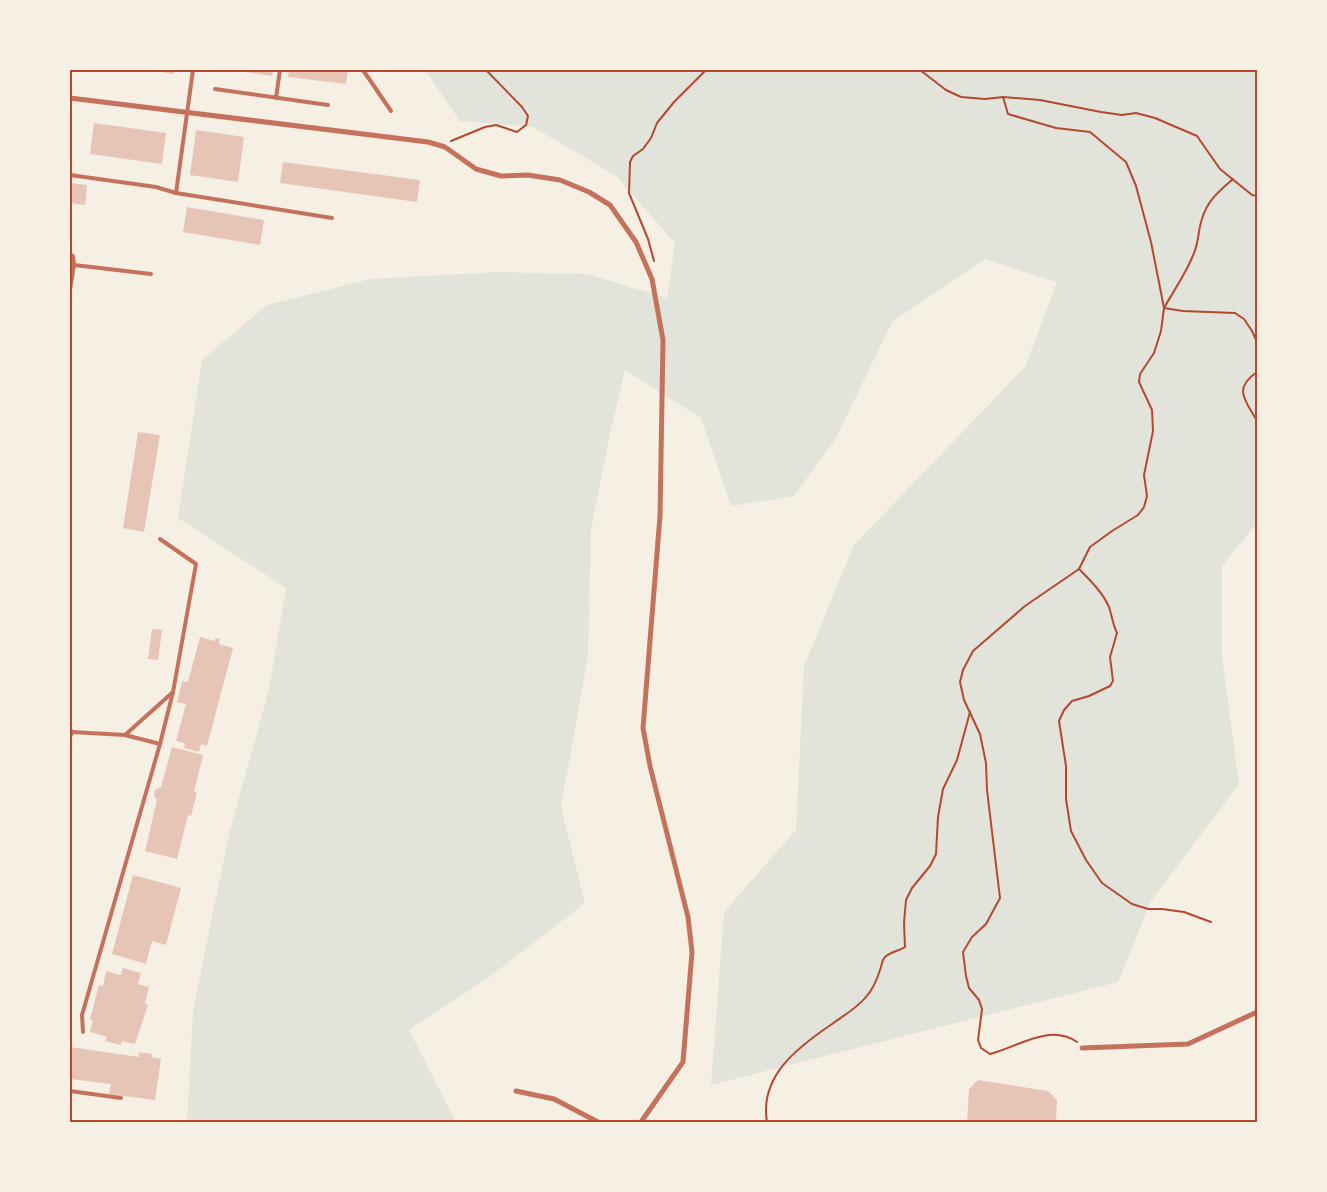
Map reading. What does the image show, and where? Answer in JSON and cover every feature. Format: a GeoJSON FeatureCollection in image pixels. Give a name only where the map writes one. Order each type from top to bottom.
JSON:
{"type":"FeatureCollection","features":[{"type":"Feature","properties":{"kind":"street"},"geometry":{"type":"LineString","coordinates":[[70,98],[428,142],[445,148],[476,169],[501,176],[528,175],[560,180],[589,192],[610,205],[636,242],[652,279],[664,340],[661,506],[643,728],[650,766],[688,917],[692,952],[682,1062],[641,1122]]}},
{"type":"Feature","properties":{"kind":"street"},"geometry":{"type":"LineString","coordinates":[[1082,1048],[1188,1044],[1257,1012]]}},
{"type":"Feature","properties":{"kind":"street"},"geometry":{"type":"LineString","coordinates":[[516,1091],[554,1098],[598,1122]]}},
{"type":"Feature","properties":{"kind":"lane"},"geometry":{"type":"LineString","coordinates":[[176,193],[193,70]]}},
{"type":"Feature","properties":{"kind":"lane"},"geometry":{"type":"LineString","coordinates":[[276,98],[280,70]]}},
{"type":"Feature","properties":{"kind":"lane"},"geometry":{"type":"LineString","coordinates":[[363,70],[391,110]]}},
{"type":"Feature","properties":{"kind":"lane"},"geometry":{"type":"LineString","coordinates":[[214,89],[328,105]]}},
{"type":"Feature","properties":{"kind":"lane"},"geometry":{"type":"LineString","coordinates":[[70,175],[156,187],[176,193],[332,218]]}},
{"type":"Feature","properties":{"kind":"lane"},"geometry":{"type":"LineString","coordinates":[[70,256],[73,256],[74,265],[70,290]]}},
{"type":"Feature","properties":{"kind":"lane"},"geometry":{"type":"LineString","coordinates":[[74,265],[152,274]]}},
{"type":"Feature","properties":{"kind":"lane"},"geometry":{"type":"LineString","coordinates":[[83,1032],[82,1015],[160,744],[173,692],[196,564],[160,539]]}},
{"type":"Feature","properties":{"kind":"lane"},"geometry":{"type":"LineString","coordinates":[[125,735],[173,692]]}},
{"type":"Feature","properties":{"kind":"lane"},"geometry":{"type":"LineString","coordinates":[[71,734],[125,735],[160,744]]}},
{"type":"Feature","properties":{"kind":"lane"},"geometry":{"type":"LineString","coordinates":[[70,1091],[122,1098]]}},
{"type":"Feature","properties":{"kind":"path"},"geometry":{"type":"LineString","coordinates":[[445,148],[450,141],[485,127],[496,125],[517,132],[526,125],[528,116],[522,107],[486,70]]}},
{"type":"Feature","properties":{"kind":"path"},"geometry":{"type":"LineString","coordinates":[[652,279],[654,258],[629,193],[630,162],[633,156],[643,149],[651,138],[657,123],[674,102],[706,70]]}},
{"type":"Feature","properties":{"kind":"path"},"geometry":{"type":"LineString","coordinates":[[920,70],[946,90],[962,97],[985,99],[1003,97],[1040,100],[1122,115],[1136,113],[1155,118],[1197,136],[1220,169],[1252,195],[1257,196]]}},
{"type":"Feature","properties":{"kind":"path"},"geometry":{"type":"LineString","coordinates":[[1003,97],[1008,114],[1056,128],[1090,132],[1126,162],[1136,186],[1152,242],[1164,308],[1161,331],[1154,353],[1140,374],[1139,382],[1152,410],[1153,431],[1144,475],[1147,496],[1144,507],[1138,515],[1090,547],[1079,569],[1025,606],[973,651],[963,670],[960,682],[964,700],[980,734],[986,763],[988,799],[1000,898],[986,924],[972,937],[963,952],[969,988],[980,1000],[982,1008],[978,1040],[981,1048],[990,1054],[1035,1037],[1050,1035],[1070,1037],[1082,1048]]}},
{"type":"Feature","properties":{"kind":"path"},"geometry":{"type":"LineString","coordinates":[[1164,308],[1193,256],[1199,242],[1202,218],[1210,201],[1215,194],[1233,179]]}},
{"type":"Feature","properties":{"kind":"path"},"geometry":{"type":"LineString","coordinates":[[1164,308],[1183,311],[1235,313],[1244,319],[1257,342]]}},
{"type":"Feature","properties":{"kind":"path"},"geometry":{"type":"LineString","coordinates":[[1257,372],[1245,381],[1242,389],[1246,406],[1257,421]]}},
{"type":"Feature","properties":{"kind":"path"},"geometry":{"type":"LineString","coordinates":[[1079,569],[1090,580],[1108,607],[1117,633],[1110,656],[1113,681],[1110,686],[1089,696],[1072,701],[1064,710],[1059,721],[1066,766],[1066,799],[1071,831],[1086,860],[1102,883],[1132,904],[1148,909],[1184,912],[1211,922]]}},
{"type":"Feature","properties":{"kind":"path"},"geometry":{"type":"LineString","coordinates":[[768,1122],[765,1109],[776,1072],[815,1035],[866,998],[886,956],[899,952],[905,947],[904,908],[906,900],[912,888],[930,866],[936,854],[938,817],[943,789],[957,760],[970,712]]}},
{"type":"Feature","properties":{"kind":"shaded area"},"geometry":{"type":"Polygon","coordinates":[[[425,70],[1257,70],[1257,523],[1222,566],[1222,656],[1239,784],[1151,901],[1118,982],[711,1085],[724,912],[796,830],[804,666],[854,545],[1025,367],[1057,282],[985,259],[892,322],[836,438],[794,496],[731,506],[701,418],[625,370],[591,530],[588,656],[561,807],[585,903],[488,978],[409,1030],[456,1122],[187,1122],[193,1011],[229,834],[269,689],[286,588],[178,518],[202,360],[267,305],[370,279],[497,272],[587,274],[667,298],[675,243],[616,176],[533,127],[460,121],[425,70]]]}},
{"type":"Feature","properties":{"kind":"building"},"geometry":{"type":"Polygon","coordinates":[[[149,70],[174,70],[174,74],[149,70]]]}},
{"type":"Feature","properties":{"kind":"building"},"geometry":{"type":"Polygon","coordinates":[[[234,70],[273,70],[272,76],[234,70]]]}},
{"type":"Feature","properties":{"kind":"building"},"geometry":{"type":"Polygon","coordinates":[[[289,70],[348,70],[346,84],[288,77],[289,70]]]}},
{"type":"Feature","properties":{"kind":"building"},"geometry":{"type":"Polygon","coordinates":[[[94,123],[166,133],[162,164],[90,154],[94,123]]]}},
{"type":"Feature","properties":{"kind":"building"},"geometry":{"type":"Polygon","coordinates":[[[196,130],[244,137],[238,182],[190,175],[196,130]]]}},
{"type":"Feature","properties":{"kind":"building"},"geometry":{"type":"Polygon","coordinates":[[[283,162],[420,180],[417,202],[280,183],[283,162]]]}},
{"type":"Feature","properties":{"kind":"building"},"geometry":{"type":"Polygon","coordinates":[[[70,183],[87,185],[85,205],[70,203],[70,183]]]}},
{"type":"Feature","properties":{"kind":"building"},"geometry":{"type":"Polygon","coordinates":[[[187,207],[264,220],[260,245],[183,232],[187,207]]]}},
{"type":"Feature","properties":{"kind":"building"},"geometry":{"type":"Polygon","coordinates":[[[138,432],[160,435],[144,532],[123,528],[138,432]]]}},
{"type":"Feature","properties":{"kind":"building"},"geometry":{"type":"Polygon","coordinates":[[[152,629],[162,630],[158,660],[148,659],[152,629]]]}},
{"type":"Feature","properties":{"kind":"building"},"geometry":{"type":"Polygon","coordinates":[[[200,637],[215,641],[216,638],[220,639],[219,644],[233,648],[207,746],[201,744],[199,752],[184,748],[185,743],[176,741],[186,704],[177,702],[182,681],[188,682],[200,637]]]}},
{"type":"Feature","properties":{"kind":"building"},"geometry":{"type":"Polygon","coordinates":[[[172,747],[203,755],[194,792],[197,793],[191,816],[188,815],[177,859],[145,851],[157,800],[154,796],[155,790],[161,787],[172,747]]]}},
{"type":"Feature","properties":{"kind":"building"},"geometry":{"type":"Polygon","coordinates":[[[133,875],[181,888],[166,945],[152,941],[146,964],[112,954],[133,875]]]}},
{"type":"Feature","properties":{"kind":"building"},"geometry":{"type":"Polygon","coordinates":[[[123,968],[141,973],[138,984],[149,987],[145,1004],[148,1005],[135,1044],[122,1041],[121,1045],[105,1041],[107,1037],[90,1032],[93,1020],[90,1019],[99,985],[103,986],[106,971],[121,975],[123,968]]]}},
{"type":"Feature","properties":{"kind":"building"},"geometry":{"type":"Polygon","coordinates":[[[70,1047],[139,1057],[139,1052],[152,1054],[151,1057],[161,1059],[155,1100],[109,1094],[111,1084],[70,1079],[70,1047]]]}},
{"type":"Feature","properties":{"kind":"building"},"geometry":{"type":"Polygon","coordinates":[[[978,1080],[1048,1091],[1057,1100],[1056,1122],[967,1122],[969,1089],[978,1080]]]}}]}
